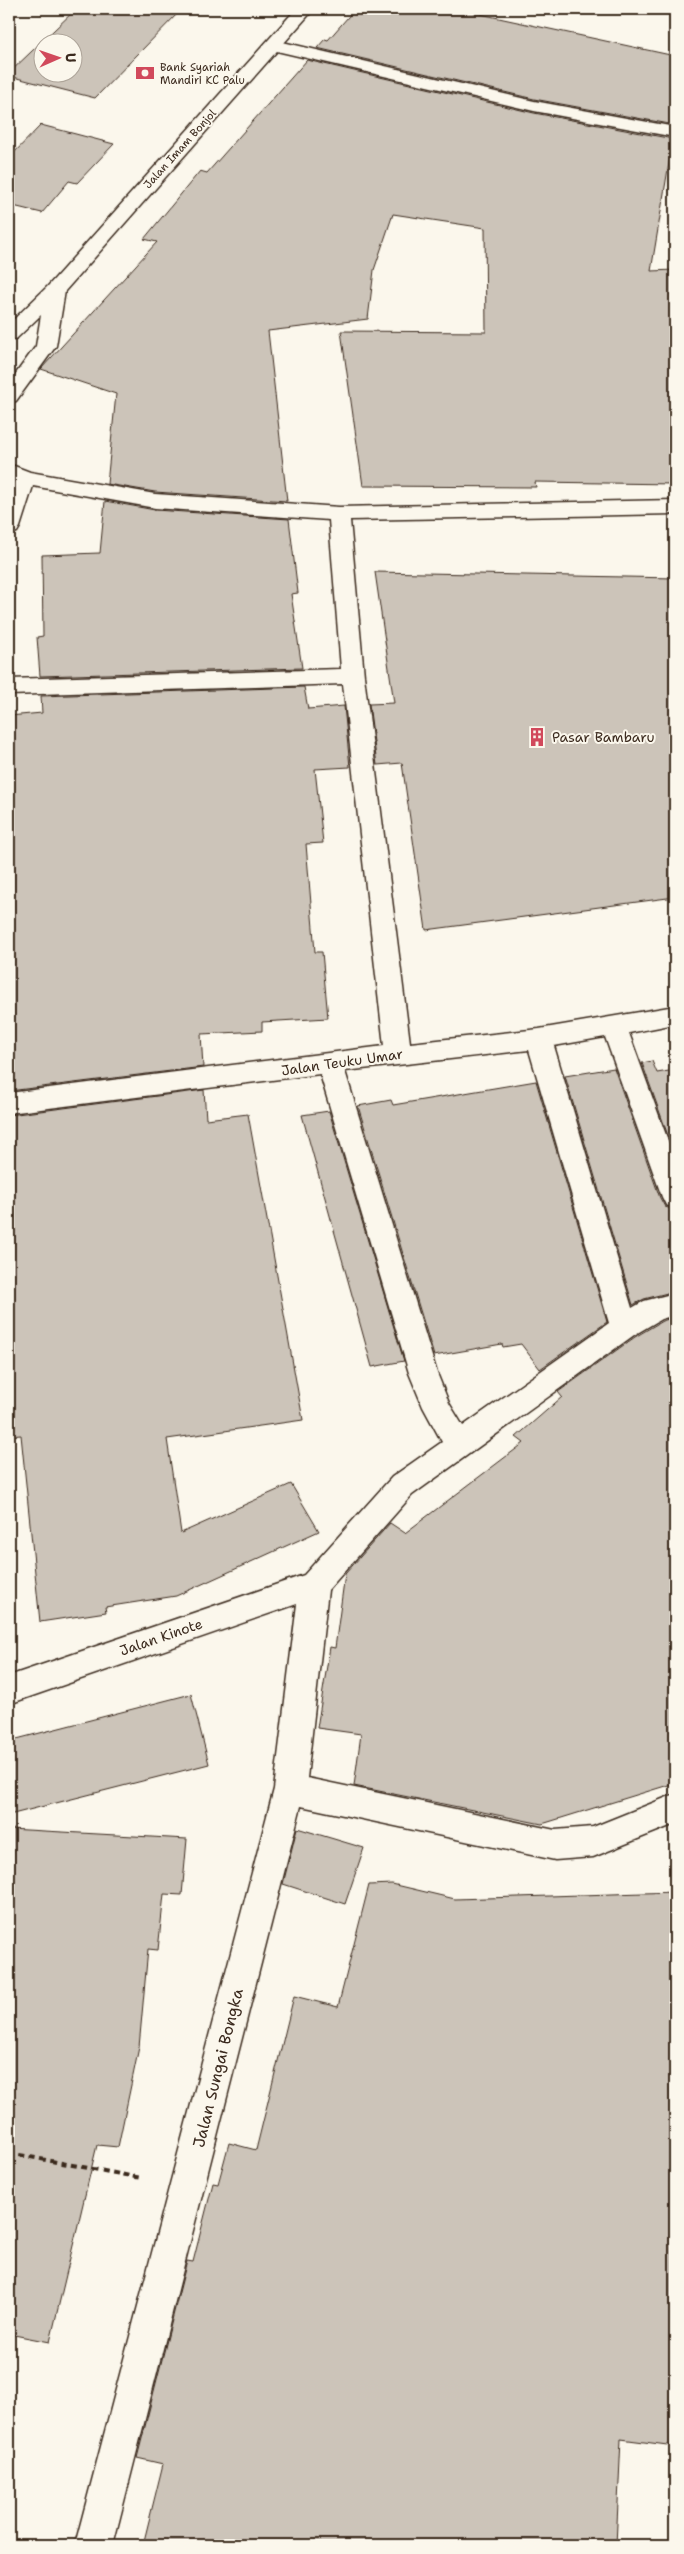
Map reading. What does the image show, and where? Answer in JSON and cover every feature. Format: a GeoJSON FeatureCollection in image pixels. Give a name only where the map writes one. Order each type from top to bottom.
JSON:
{"type":"FeatureCollection","features":[{"type":"Feature","properties":{"kind":"main road","name":"Jalan Imam Bonjol"},"geometry":{"type":"LineString","coordinates":[[9,336],[55,290],[305,9]]}},
{"type":"Feature","properties":{"kind":"main road"},"geometry":{"type":"LineString","coordinates":[[274,45],[534,106],[675,132]]}},
{"type":"Feature","properties":{"kind":"main road"},"geometry":{"type":"LineString","coordinates":[[9,397],[46,346],[55,290]]}},
{"type":"Feature","properties":{"kind":"main road"},"geometry":{"type":"LineString","coordinates":[[9,527],[17,475],[155,501],[339,514],[675,507]]}},
{"type":"Feature","properties":{"kind":"main road"},"geometry":{"type":"LineString","coordinates":[[339,514],[353,676],[398,1054]]}},
{"type":"Feature","properties":{"kind":"main road"},"geometry":{"type":"LineString","coordinates":[[9,687],[353,676]]}},
{"type":"Feature","properties":{"kind":"main road","name":"Jalan Teuku Umar"},"geometry":{"type":"LineString","coordinates":[[9,1103],[398,1054],[539,1039],[675,1015]]}},
{"type":"Feature","properties":{"kind":"main road"},"geometry":{"type":"LineString","coordinates":[[614,1026],[675,1197]]}},
{"type":"Feature","properties":{"kind":"main road"},"geometry":{"type":"LineString","coordinates":[[539,1039],[624,1326]]}},
{"type":"Feature","properties":{"kind":"main road"},"geometry":{"type":"LineString","coordinates":[[330,1063],[423,1373],[437,1408],[458,1444]]}},
{"type":"Feature","properties":{"kind":"main road"},"geometry":{"type":"LineString","coordinates":[[314,1585],[402,1486],[624,1326],[654,1309],[675,1304]]}},
{"type":"Feature","properties":{"kind":"main road","name":"Jalan Kinote"},"geometry":{"type":"LineString","coordinates":[[9,1690],[314,1585]]}},
{"type":"Feature","properties":{"kind":"main road","name":"Jalan Sungai Bongka"},"geometry":{"type":"LineString","coordinates":[[94,2545],[290,1789],[314,1585]]}},
{"type":"Feature","properties":{"kind":"main road"},"geometry":{"type":"LineString","coordinates":[[290,1789],[555,1845],[593,1842],[675,1809]]}},
{"type":"Feature","properties":{"kind":"path"},"geometry":{"type":"LineString","coordinates":[[9,2153],[187,2187]]}},
{"type":"Feature","properties":{"kind":"building"},"geometry":{"type":"Polygon","coordinates":[[[76,9],[182,9],[95,98],[32,82],[82,82],[82,32],[52,32],[76,9]]]}},
{"type":"Feature","properties":{"kind":"building"},"geometry":{"type":"Polygon","coordinates":[[[355,9],[457,9],[675,56],[675,125],[534,99],[317,48],[325,39],[328,40],[355,9]]]}},
{"type":"Feature","properties":{"kind":"building"},"geometry":{"type":"Polygon","coordinates":[[[32,51],[32,82],[9,76],[9,73],[32,51]]]}},
{"type":"Feature","properties":{"kind":"building"},"geometry":{"type":"Polygon","coordinates":[[[307,60],[534,113],[673,139],[651,271],[675,270],[675,484],[535,482],[536,487],[363,486],[341,331],[486,332],[485,228],[393,214],[374,270],[368,319],[268,331],[287,501],[155,492],[107,484],[116,394],[41,369],[157,242],[144,239],[200,171],[207,173],[307,60]]]}},
{"type":"Feature","properties":{"kind":"building"},"geometry":{"type":"Polygon","coordinates":[[[41,125],[114,144],[77,183],[69,181],[42,213],[9,205],[9,158],[41,125]]]}},
{"type":"Feature","properties":{"kind":"building"},"geometry":{"type":"Polygon","coordinates":[[[105,501],[155,510],[289,519],[298,593],[291,594],[302,668],[40,676],[37,637],[43,636],[42,555],[100,553],[105,501]]]}},
{"type":"Feature","properties":{"kind":"building","name":"Pasar Bambaru"},"geometry":{"type":"Polygon","coordinates":[[[375,572],[675,578],[675,897],[426,930],[402,763],[377,765],[369,704],[394,703],[375,572]]]}},
{"type":"Feature","properties":{"kind":"building"},"geometry":{"type":"Polygon","coordinates":[[[304,687],[308,709],[344,706],[350,767],[315,769],[323,843],[306,844],[315,952],[322,952],[328,1018],[262,1022],[262,1031],[201,1034],[203,1067],[9,1091],[9,716],[42,713],[41,696],[304,687]]]}},
{"type":"Feature","properties":{"kind":"building"},"geometry":{"type":"Polygon","coordinates":[[[652,1061],[657,1073],[675,1070],[675,1155],[642,1063],[652,1061]]]}},
{"type":"Feature","properties":{"kind":"building"},"geometry":{"type":"Polygon","coordinates":[[[614,1068],[660,1198],[665,1207],[675,1210],[675,1291],[644,1299],[633,1305],[565,1076],[614,1068]]]}},
{"type":"Feature","properties":{"kind":"building"},"geometry":{"type":"Polygon","coordinates":[[[536,1081],[607,1322],[540,1369],[521,1344],[503,1347],[502,1344],[434,1356],[358,1106],[391,1100],[393,1105],[536,1081]]]}},
{"type":"Feature","properties":{"kind":"building"},"geometry":{"type":"Polygon","coordinates":[[[204,1090],[206,1119],[248,1114],[303,1420],[167,1439],[181,1533],[291,1484],[319,1531],[176,1596],[105,1607],[106,1612],[40,1622],[21,1435],[9,1436],[9,1115],[204,1090]]]}},
{"type":"Feature","properties":{"kind":"building"},"geometry":{"type":"Polygon","coordinates":[[[329,1111],[404,1361],[372,1367],[302,1115],[329,1111]]]}},
{"type":"Feature","properties":{"kind":"building"},"geometry":{"type":"Polygon","coordinates":[[[675,1317],[675,1783],[542,1824],[354,1786],[361,1734],[317,1728],[330,1647],[335,1648],[345,1574],[390,1523],[405,1533],[524,1443],[516,1437],[562,1397],[558,1392],[635,1337],[662,1321],[675,1317]]]}},
{"type":"Feature","properties":{"kind":"building"},"geometry":{"type":"Polygon","coordinates":[[[191,1694],[209,1764],[9,1815],[9,1741],[191,1694]]]}},
{"type":"Feature","properties":{"kind":"building"},"geometry":{"type":"Polygon","coordinates":[[[297,1828],[364,1848],[345,1904],[283,1884],[297,1828]]]}},
{"type":"Feature","properties":{"kind":"building"},"geometry":{"type":"Polygon","coordinates":[[[9,1829],[187,1839],[182,1895],[164,1894],[158,1950],[148,1949],[139,2047],[118,2147],[97,2145],[50,2342],[9,2334],[9,1829]]]}},
{"type":"Feature","properties":{"kind":"building"},"geometry":{"type":"Polygon","coordinates":[[[392,1884],[455,1899],[675,1892],[675,2446],[621,2439],[616,2545],[143,2545],[163,2464],[137,2458],[187,2261],[193,2262],[213,2183],[218,2184],[229,2143],[256,2150],[294,1996],[338,2007],[369,1885],[392,1884]]]}},
{"type":"Feature","properties":{"kind":"place","name":"Bank Syariah Mandiri KC Palu"},"geometry":{"type":"Point","coordinates":[145,73]}},
{"type":"Feature","properties":{"kind":"place","name":"Pasar Bambaru"},"geometry":{"type":"Point","coordinates":[537,737]}}]}
